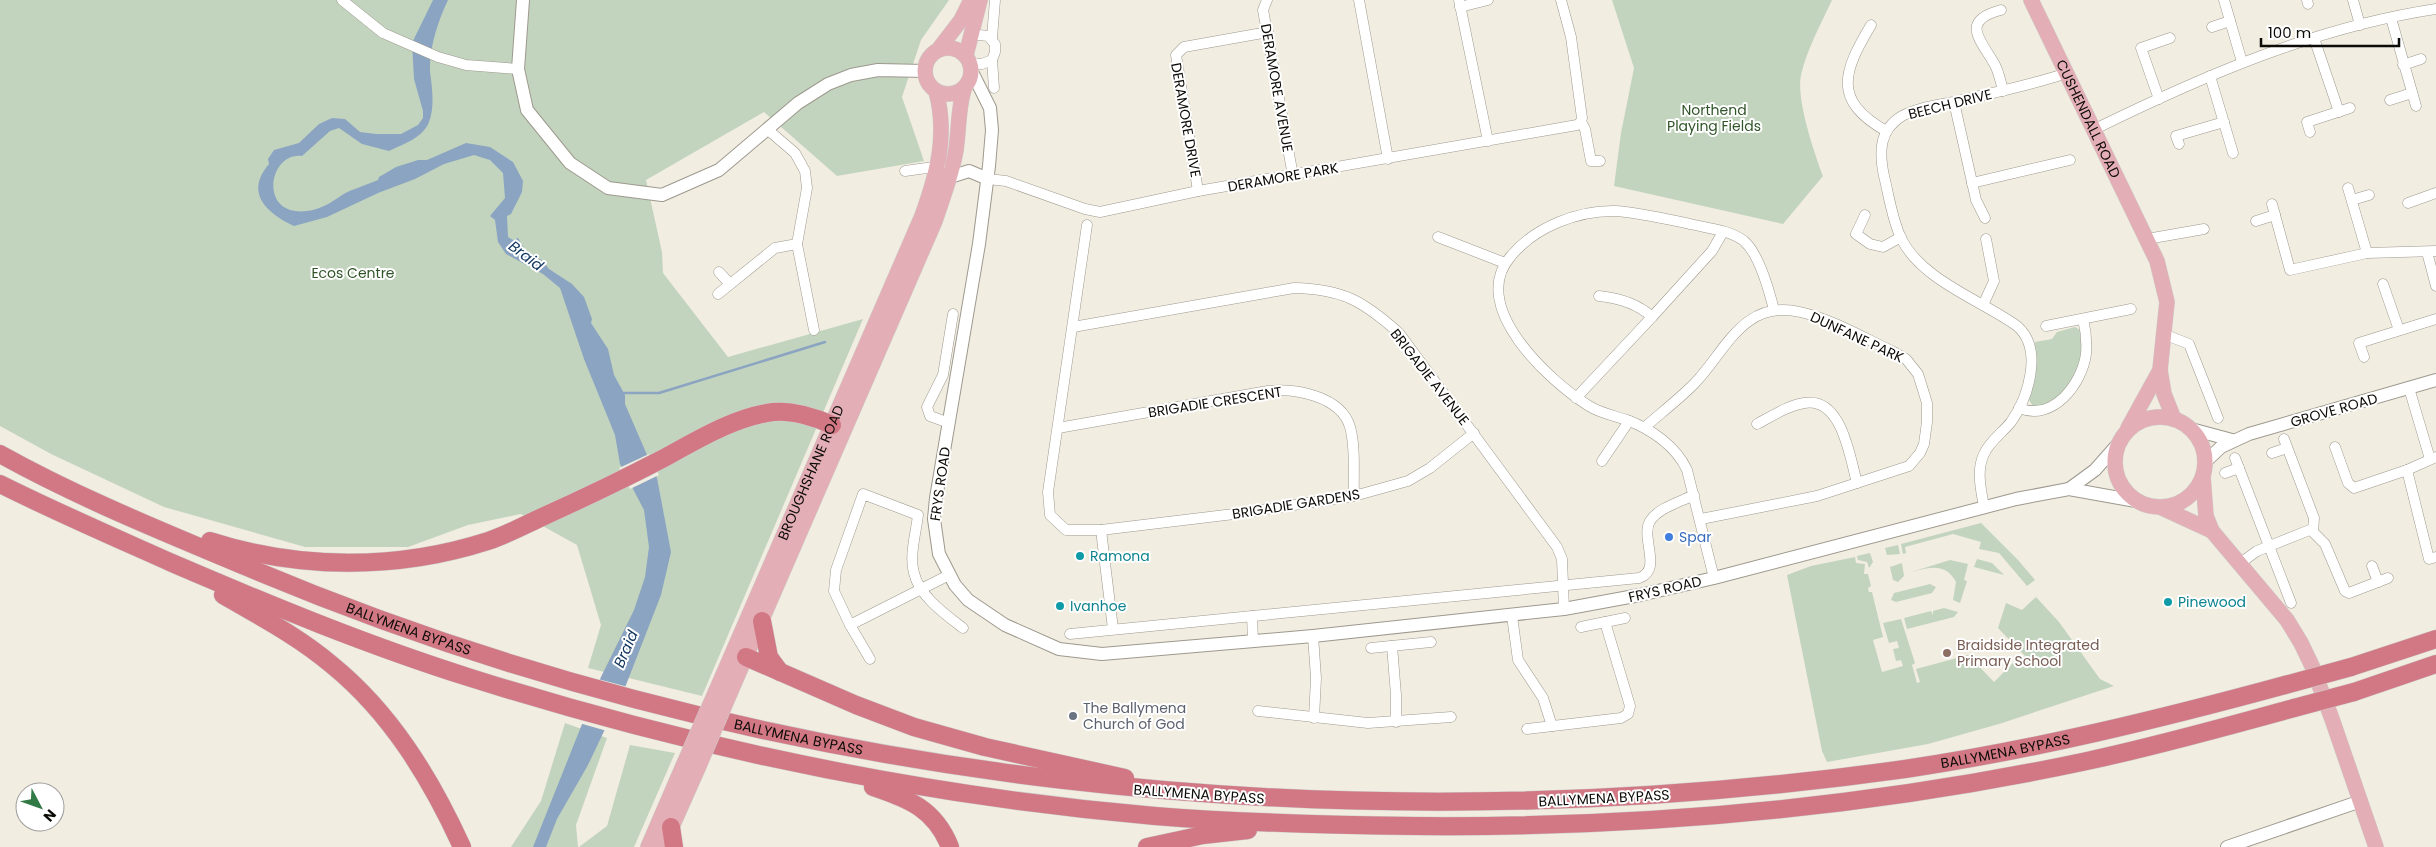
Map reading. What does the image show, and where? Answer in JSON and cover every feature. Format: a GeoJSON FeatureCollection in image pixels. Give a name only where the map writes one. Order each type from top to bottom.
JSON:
{"type":"FeatureCollection","features":[{"type":"Feature","properties":{"kind":"highway"},"geometry":{"type":"LineString","coordinates":[[130,518],[230,548],[311,562],[372,563],[443,553],[490,541],[617,482],[712,432],[747,418],[775,412],[802,415],[832,425]]}},
{"type":"Feature","properties":{"kind":"highway","name":"BALLYMENA BYPASS"},"geometry":{"type":"LineString","coordinates":[[0,454],[130,518],[314,596],[395,626],[634,700],[773,733],[933,763],[1023,777],[1111,787],[1261,800],[1368,803],[1496,803],[1637,798],[1756,788],[1909,768],[2077,737],[2351,667],[2436,639]]}},
{"type":"Feature","properties":{"kind":"highway","name":"BALLYMENA BYPASS"},"geometry":{"type":"LineString","coordinates":[[0,484],[137,547],[296,615],[466,676],[573,708],[800,763],[926,787],[1155,816],[1311,825],[1522,827],[1719,815],[1835,802],[1962,784],[2087,761],[2354,692],[2436,664]]}},
{"type":"Feature","properties":{"kind":"highway"},"geometry":{"type":"LineString","coordinates":[[137,547],[267,619],[333,666],[379,711],[409,749],[431,783],[462,847]]}},
{"type":"Feature","properties":{"kind":"highway"},"geometry":{"type":"LineString","coordinates":[[762,621],[769,656],[780,672]]}},
{"type":"Feature","properties":{"kind":"highway"},"geometry":{"type":"LineString","coordinates":[[740,654],[905,724],[986,747],[1120,777],[1261,800]]}},
{"type":"Feature","properties":{"kind":"highway"},"geometry":{"type":"LineString","coordinates":[[800,763],[915,802],[936,822],[950,847]]}},
{"type":"Feature","properties":{"kind":"highway"},"geometry":{"type":"LineString","coordinates":[[1147,847],[1203,835],[1311,825]]}},
{"type":"Feature","properties":{"kind":"highway"},"geometry":{"type":"LineString","coordinates":[[671,827],[674,847]]}},
{"type":"Feature","properties":{"kind":"main road"},"geometry":{"type":"LineString","coordinates":[[938,50],[953,48],[968,73],[950,94],[936,91],[928,82],[925,71],[928,58],[938,50],[958,25],[971,0]]}},
{"type":"Feature","properties":{"kind":"main road","name":"BROUGHSHANE ROAD"},"geometry":{"type":"LineString","coordinates":[[740,654],[762,621],[932,228],[968,73],[970,34],[980,0]]}},
{"type":"Feature","properties":{"kind":"main road","name":"CUSHENDALL ROAD"},"geometry":{"type":"LineString","coordinates":[[2031,0],[2147,239],[2164,286],[2167,302],[2166,335],[2160,370],[2164,394],[2174,419]]}},
{"type":"Feature","properties":{"kind":"main road","name":"BROUGHSHANE ROAD"},"geometry":{"type":"LineString","coordinates":[[648,847],[691,767],[740,654],[832,425],[922,216],[947,170],[942,122],[936,91]]}},
{"type":"Feature","properties":{"kind":"main road","name":"CUSHENDALL ROAD"},"geometry":{"type":"LineString","coordinates":[[2121,439],[2160,370]]}},
{"type":"Feature","properties":{"kind":"main road"},"geometry":{"type":"LineString","coordinates":[[2212,531],[2162,508],[2136,501],[2122,488],[2115,470],[2114,457],[2121,439],[2134,424],[2147,418],[2174,419],[2191,429],[2204,450],[2205,462],[2202,478],[2206,516],[2212,531],[2287,620],[2301,643],[2316,675],[2376,847]]}},
{"type":"Feature","properties":{"kind":"main road"},"geometry":{"type":"LineString","coordinates":[[832,425],[839,434],[840,444]]}},
{"type":"Feature","properties":{"kind":"main road"},"geometry":{"type":"LineString","coordinates":[[2162,508],[2175,505],[2187,499],[2196,489],[2202,478]]}},
{"type":"Feature","properties":{"kind":"main road"},"geometry":{"type":"LineString","coordinates":[[663,847],[691,767]]}},
{"type":"Feature","properties":{"kind":"street"},"geometry":{"type":"LineString","coordinates":[[342,0],[383,33],[438,57],[466,65],[518,69]]}},
{"type":"Feature","properties":{"kind":"street"},"geometry":{"type":"LineString","coordinates":[[523,0],[518,69],[527,110],[570,163],[608,188],[662,194],[719,170],[808,96],[845,77],[878,70],[925,71]]}},
{"type":"Feature","properties":{"kind":"street"},"geometry":{"type":"LineString","coordinates":[[989,92],[992,60],[995,52],[995,44],[992,38],[995,0]]}},
{"type":"Feature","properties":{"kind":"street","name":"DERAMORE AVENUE"},"geometry":{"type":"LineString","coordinates":[[1267,0],[1264,10],[1293,176]]}},
{"type":"Feature","properties":{"kind":"street"},"geometry":{"type":"LineString","coordinates":[[1359,0],[1388,159]]}},
{"type":"Feature","properties":{"kind":"street"},"geometry":{"type":"LineString","coordinates":[[1488,0],[1459,4],[1488,141]]}},
{"type":"Feature","properties":{"kind":"street"},"geometry":{"type":"LineString","coordinates":[[1561,0],[1571,37],[1581,122],[1585,129],[1591,161],[1600,161]]}},
{"type":"Feature","properties":{"kind":"street"},"geometry":{"type":"LineString","coordinates":[[2224,0],[2242,62]]}},
{"type":"Feature","properties":{"kind":"street"},"geometry":{"type":"LineString","coordinates":[[2353,0],[2360,25]]}},
{"type":"Feature","properties":{"kind":"street"},"geometry":{"type":"LineString","coordinates":[[2095,129],[2242,62],[2314,38],[2434,6]]}},
{"type":"Feature","properties":{"kind":"street"},"geometry":{"type":"LineString","coordinates":[[2001,10],[1985,15],[1977,24],[1976,30],[1981,45],[1997,69],[2003,91]]}},
{"type":"Feature","properties":{"kind":"street"},"geometry":{"type":"LineString","coordinates":[[2391,18],[2416,106]]}},
{"type":"Feature","properties":{"kind":"street"},"geometry":{"type":"LineString","coordinates":[[2212,27],[2230,21]]}},
{"type":"Feature","properties":{"kind":"street"},"geometry":{"type":"LineString","coordinates":[[1871,25],[1853,59],[1848,77],[1848,89],[1852,104],[1858,112],[1886,131],[1881,143],[1881,163],[1901,237],[1914,258],[1928,270],[2017,326],[2029,342],[2030,374],[2027,390],[2019,408],[1983,456],[1980,477],[1984,507]]}},
{"type":"Feature","properties":{"kind":"street","name":"DERAMORE DRIVE"},"geometry":{"type":"LineString","coordinates":[[1198,191],[1176,55],[1184,47],[1268,32]]}},
{"type":"Feature","properties":{"kind":"street"},"geometry":{"type":"LineString","coordinates":[[970,34],[984,34],[992,38]]}},
{"type":"Feature","properties":{"kind":"street"},"geometry":{"type":"LineString","coordinates":[[2159,99],[2140,48],[2170,38]]}},
{"type":"Feature","properties":{"kind":"street"},"geometry":{"type":"LineString","coordinates":[[2314,38],[2338,112]]}},
{"type":"Feature","properties":{"kind":"street"},"geometry":{"type":"LineString","coordinates":[[2403,65],[2421,59]]}},
{"type":"Feature","properties":{"kind":"street"},"geometry":{"type":"LineString","coordinates":[[968,73],[992,60]]}},
{"type":"Feature","properties":{"kind":"street","name":"FRYS ROAD"},"geometry":{"type":"LineString","coordinates":[[968,73],[989,92],[991,122],[988,179],[934,519],[939,554],[949,575],[968,600],[990,616],[1021,633],[1059,649],[1102,654],[1313,636],[1564,609],[1640,595],[1714,578],[1984,507],[2069,489],[2136,501]]}},
{"type":"Feature","properties":{"kind":"street","name":"BEECH DRIVE"},"geometry":{"type":"LineString","coordinates":[[1886,131],[1905,115],[2067,73]]}},
{"type":"Feature","properties":{"kind":"street"},"geometry":{"type":"LineString","coordinates":[[2210,76],[2233,153]]}},
{"type":"Feature","properties":{"kind":"street"},"geometry":{"type":"LineString","coordinates":[[2390,100],[2412,93]]}},
{"type":"Feature","properties":{"kind":"street"},"geometry":{"type":"LineString","coordinates":[[1954,102],[1972,183],[1979,209],[1985,218]]}},
{"type":"Feature","properties":{"kind":"street"},"geometry":{"type":"LineString","coordinates":[[2310,132],[2307,122],[2350,108]]}},
{"type":"Feature","properties":{"kind":"street","name":"DERAMORE PARK"},"geometry":{"type":"LineString","coordinates":[[988,179],[1006,181],[1085,209],[1100,212],[1198,191],[1293,176],[1577,125],[1581,122]]}},
{"type":"Feature","properties":{"kind":"street"},"geometry":{"type":"LineString","coordinates":[[2179,144],[2176,136],[2224,122]]}},
{"type":"Feature","properties":{"kind":"street"},"geometry":{"type":"LineString","coordinates":[[767,129],[795,153],[805,171],[807,188],[797,244],[814,330]]}},
{"type":"Feature","properties":{"kind":"street"},"geometry":{"type":"LineString","coordinates":[[1972,183],[2070,160]]}},
{"type":"Feature","properties":{"kind":"street"},"geometry":{"type":"LineString","coordinates":[[905,171],[969,171],[988,179]]}},
{"type":"Feature","properties":{"kind":"street"},"geometry":{"type":"LineString","coordinates":[[2348,188],[2367,253]]}},
{"type":"Feature","properties":{"kind":"street"},"geometry":{"type":"LineString","coordinates":[[2408,203],[2436,193]]}},
{"type":"Feature","properties":{"kind":"street"},"geometry":{"type":"LineString","coordinates":[[2352,200],[2369,195]]}},
{"type":"Feature","properties":{"kind":"street"},"geometry":{"type":"LineString","coordinates":[[2272,204],[2290,270],[2367,253],[2432,252],[2436,286]]}},
{"type":"Feature","properties":{"kind":"street"},"geometry":{"type":"LineString","coordinates":[[1645,427],[1694,384],[1744,324],[1762,313],[1774,310],[1763,275],[1748,246],[1741,240],[1724,232],[1645,216],[1604,212],[1579,217],[1546,228],[1520,246],[1505,263],[1500,280],[1500,304],[1507,323],[1553,378],[1576,398],[1596,410],[1645,427],[1663,441],[1683,461],[1701,519],[1714,578]]}},
{"type":"Feature","properties":{"kind":"street"},"geometry":{"type":"LineString","coordinates":[[1865,215],[1856,234],[1866,242],[1883,246],[1901,237]]}},
{"type":"Feature","properties":{"kind":"street"},"geometry":{"type":"LineString","coordinates":[[2256,221],[2275,215]]}},
{"type":"Feature","properties":{"kind":"street","name":"BRIGADIE GARDENS"},"geometry":{"type":"LineString","coordinates":[[1087,225],[1048,488],[1049,512],[1057,524],[1066,530],[1101,530],[1234,514],[1354,496],[1408,481],[1430,468],[1474,433]]}},
{"type":"Feature","properties":{"kind":"street"},"geometry":{"type":"LineString","coordinates":[[2147,239],[2204,230]]}},
{"type":"Feature","properties":{"kind":"street"},"geometry":{"type":"LineString","coordinates":[[1576,398],[1712,251],[1724,232]]}},
{"type":"Feature","properties":{"kind":"street"},"geometry":{"type":"LineString","coordinates":[[1438,236],[1505,263]]}},
{"type":"Feature","properties":{"kind":"street"},"geometry":{"type":"LineString","coordinates":[[1983,305],[1994,281],[1986,239]]}},
{"type":"Feature","properties":{"kind":"street"},"geometry":{"type":"LineString","coordinates":[[718,294],[775,248],[797,244]]}},
{"type":"Feature","properties":{"kind":"street"},"geometry":{"type":"LineString","coordinates":[[719,272],[730,284]]}},
{"type":"Feature","properties":{"kind":"street"},"geometry":{"type":"LineString","coordinates":[[2383,284],[2399,330]]}},
{"type":"Feature","properties":{"kind":"street","name":"BRIGADIE AVENUE"},"geometry":{"type":"LineString","coordinates":[[1073,327],[1294,288],[1319,288],[1348,296],[1377,314],[1399,333],[1560,551],[1564,586],[1564,609]]}},
{"type":"Feature","properties":{"kind":"street"},"geometry":{"type":"LineString","coordinates":[[1599,296],[1626,301],[1642,308],[1652,316]]}},
{"type":"Feature","properties":{"kind":"street"},"geometry":{"type":"LineString","coordinates":[[2046,326],[2131,309]]}},
{"type":"Feature","properties":{"kind":"street","name":"DUNFANE PARK"},"geometry":{"type":"LineString","coordinates":[[1701,519],[1758,506],[1788,503],[1904,469],[1920,453],[1925,438],[1928,416],[1926,397],[1918,374],[1901,356],[1810,315],[1774,310]]}},
{"type":"Feature","properties":{"kind":"street"},"geometry":{"type":"LineString","coordinates":[[949,423],[932,418],[928,414],[927,407],[943,375],[953,314]]}},
{"type":"Feature","properties":{"kind":"street"},"geometry":{"type":"LineString","coordinates":[[2019,408],[2032,412],[2046,410],[2058,402],[2070,389],[2080,373],[2086,355],[2083,319]]}},
{"type":"Feature","properties":{"kind":"street"},"geometry":{"type":"LineString","coordinates":[[2364,357],[2359,342],[2436,319]]}},
{"type":"Feature","properties":{"kind":"street"},"geometry":{"type":"LineString","coordinates":[[2166,335],[2189,344],[2218,418]]}},
{"type":"Feature","properties":{"kind":"street","name":"GROVE ROAD"},"geometry":{"type":"LineString","coordinates":[[2205,462],[2232,440],[2436,380]]}},
{"type":"Feature","properties":{"kind":"street"},"geometry":{"type":"LineString","coordinates":[[2335,447],[2347,481],[2354,488],[2407,470],[2433,458],[2409,388]]}},
{"type":"Feature","properties":{"kind":"street","name":"BRIGADIE CRESCENT"},"geometry":{"type":"LineString","coordinates":[[1058,428],[1268,391],[1290,390],[1305,393],[1334,407],[1348,423],[1352,439],[1354,496]]}},
{"type":"Feature","properties":{"kind":"street"},"geometry":{"type":"LineString","coordinates":[[1757,424],[1786,409],[1804,403],[1822,407],[1840,423],[1857,483]]}},
{"type":"Feature","properties":{"kind":"street"},"geometry":{"type":"LineString","coordinates":[[1602,462],[1629,421]]}},
{"type":"Feature","properties":{"kind":"street"},"geometry":{"type":"LineString","coordinates":[[2191,429],[2232,440]]}},
{"type":"Feature","properties":{"kind":"street","name":"FRYS ROAD"},"geometry":{"type":"LineString","coordinates":[[2069,489],[2096,470],[2121,439]]}},
{"type":"Feature","properties":{"kind":"street"},"geometry":{"type":"LineString","coordinates":[[2272,453],[2286,444],[2314,518],[2312,529]]}},
{"type":"Feature","properties":{"kind":"street"},"geometry":{"type":"LineString","coordinates":[[2235,458],[2291,603]]}},
{"type":"Feature","properties":{"kind":"street"},"geometry":{"type":"LineString","coordinates":[[2225,473],[2239,468]]}},
{"type":"Feature","properties":{"kind":"street"},"geometry":{"type":"LineString","coordinates":[[2407,470],[2429,559],[2436,557]]}},
{"type":"Feature","properties":{"kind":"street"},"geometry":{"type":"LineString","coordinates":[[870,659],[850,625],[834,591],[847,535],[863,494],[918,515],[912,563],[914,574],[921,588],[943,613],[963,628]]}},
{"type":"Feature","properties":{"kind":"street","name":"FRYS ROAD"},"geometry":{"type":"LineString","coordinates":[[1070,634],[1639,578],[1646,575],[1650,568],[1647,536],[1650,522],[1660,512],[1694,495]]}},
{"type":"Feature","properties":{"kind":"street"},"geometry":{"type":"LineString","coordinates":[[2239,564],[2269,546],[2312,529]]}},
{"type":"Feature","properties":{"kind":"street"},"geometry":{"type":"LineString","coordinates":[[2312,529],[2325,544],[2345,591],[2349,593],[2388,578]]}},
{"type":"Feature","properties":{"kind":"street"},"geometry":{"type":"LineString","coordinates":[[1101,530],[1113,629]]}},
{"type":"Feature","properties":{"kind":"street"},"geometry":{"type":"LineString","coordinates":[[2372,566],[2378,582]]}},
{"type":"Feature","properties":{"kind":"street"},"geometry":{"type":"LineString","coordinates":[[850,625],[949,575]]}},
{"type":"Feature","properties":{"kind":"street"},"geometry":{"type":"LineString","coordinates":[[1252,616],[1253,641]]}},
{"type":"Feature","properties":{"kind":"street"},"geometry":{"type":"LineString","coordinates":[[1512,616],[1518,660],[1543,698],[1552,726]]}},
{"type":"Feature","properties":{"kind":"street"},"geometry":{"type":"LineString","coordinates":[[1581,627],[1624,618]]}},
{"type":"Feature","properties":{"kind":"street"},"geometry":{"type":"LineString","coordinates":[[1527,729],[1621,718],[1630,712],[1618,662],[1605,622]]}},
{"type":"Feature","properties":{"kind":"street"},"geometry":{"type":"LineString","coordinates":[[1313,636],[1316,678],[1314,718]]}},
{"type":"Feature","properties":{"kind":"street"},"geometry":{"type":"LineString","coordinates":[[1371,648],[1431,642]]}},
{"type":"Feature","properties":{"kind":"street"},"geometry":{"type":"LineString","coordinates":[[1392,646],[1396,722]]}},
{"type":"Feature","properties":{"kind":"street"},"geometry":{"type":"LineString","coordinates":[[1258,711],[1368,723],[1451,718]]}},
{"type":"Feature","properties":{"kind":"street"},"geometry":{"type":"LineString","coordinates":[[2227,847],[2361,801]]}},
{"type":"Feature","properties":{"kind":"green space","name":"Ecos Centre"},"geometry":{"type":"Polygon","coordinates":[[[0,0],[949,0],[921,40],[902,97],[924,161],[837,176],[764,112],[646,180],[662,252],[663,273],[728,357],[863,319],[702,696],[588,668],[601,625],[577,545],[521,514],[468,525],[408,547],[305,547],[164,507],[51,454],[0,426],[0,0]]]}},
{"type":"Feature","properties":{"kind":"green space","name":"Northend Playing Fields"},"geometry":{"type":"Polygon","coordinates":[[[1612,0],[1832,0],[1807,56],[1800,85],[1803,111],[1823,176],[1783,224],[1614,186],[1621,133],[1634,68],[1612,0]]]}},
{"type":"Feature","properties":{"kind":"green space"},"geometry":{"type":"Polygon","coordinates":[[[2075,327],[2081,332],[2083,341],[2080,363],[2075,375],[2069,386],[2057,400],[2034,408],[2029,400],[2036,368],[2035,342],[2052,339],[2057,332],[2075,327]]]}},
{"type":"Feature","properties":{"kind":"green space"},"geometry":{"type":"Polygon","coordinates":[[[1981,523],[2035,580],[2027,586],[1999,553],[1979,549],[1981,542],[1953,534],[1905,547],[1906,553],[1903,554],[1901,544],[1981,523]]]}},
{"type":"Feature","properties":{"kind":"green space"},"geometry":{"type":"Polygon","coordinates":[[[1898,545],[1900,554],[1887,555],[1885,548],[1898,545]]]}},
{"type":"Feature","properties":{"kind":"green space"},"geometry":{"type":"Polygon","coordinates":[[[1870,553],[1873,562],[1869,568],[1867,562],[1858,560],[1857,556],[1870,553]]]}},
{"type":"Feature","properties":{"kind":"green space","name":"Braidside Integrated Primary School"},"geometry":{"type":"Polygon","coordinates":[[[1855,557],[1856,563],[1865,564],[1864,574],[1868,574],[1871,586],[1868,588],[1869,592],[1872,592],[1883,637],[1873,640],[1882,672],[1903,666],[1901,660],[1896,661],[1893,649],[1899,648],[1897,641],[1889,643],[1883,623],[1901,619],[1915,663],[1912,665],[1917,683],[1920,682],[1916,669],[1968,655],[1994,682],[2020,656],[2022,658],[2025,656],[1998,628],[2006,603],[2022,610],[2036,597],[2059,622],[2100,679],[2114,686],[1999,724],[1928,744],[1827,762],[1822,751],[1787,575],[1811,566],[1855,557]]]}},
{"type":"Feature","properties":{"kind":"green space"},"geometry":{"type":"Polygon","coordinates":[[[1977,559],[1992,563],[2004,575],[1974,567],[1977,559]]]}},
{"type":"Feature","properties":{"kind":"green space"},"geometry":{"type":"Polygon","coordinates":[[[1950,560],[1968,564],[1964,580],[1967,581],[1960,603],[1953,600],[1956,582],[1947,571],[1929,568],[1908,573],[1950,560]]]}},
{"type":"Feature","properties":{"kind":"green space"},"geometry":{"type":"Polygon","coordinates":[[[1902,563],[1904,576],[1898,582],[1893,580],[1890,567],[1902,563]]]}},
{"type":"Feature","properties":{"kind":"green space"},"geometry":{"type":"Polygon","coordinates":[[[1930,584],[1936,587],[1932,593],[1896,602],[1891,600],[1894,593],[1930,584]]]}},
{"type":"Feature","properties":{"kind":"green space"},"geometry":{"type":"Polygon","coordinates":[[[1944,608],[1958,612],[1954,617],[1907,629],[1904,618],[1931,611],[1933,615],[1933,611],[1944,608]]]}},
{"type":"Feature","properties":{"kind":"green space"},"geometry":{"type":"Polygon","coordinates":[[[565,723],[607,738],[576,825],[578,847],[511,847],[541,801],[565,723]]]}},
{"type":"Feature","properties":{"kind":"green space"},"geometry":{"type":"Polygon","coordinates":[[[630,745],[675,753],[634,847],[579,847],[607,826],[630,745]]]}},
{"type":"Feature","properties":{"kind":"water","name":"Braid"},"geometry":{"type":"Polygon","coordinates":[[[433,0],[448,0],[438,26],[431,54],[432,103],[431,116],[426,128],[412,140],[389,151],[362,144],[339,128],[330,131],[302,156],[291,157],[282,163],[276,173],[273,184],[275,195],[280,204],[291,210],[307,211],[317,209],[350,191],[378,180],[379,177],[396,167],[418,160],[427,160],[466,143],[490,147],[513,162],[523,181],[522,192],[511,214],[507,216],[508,237],[513,240],[518,238],[525,250],[543,261],[549,269],[572,284],[584,297],[592,319],[591,323],[608,349],[614,375],[625,395],[625,404],[657,478],[671,552],[661,595],[626,685],[588,765],[557,819],[546,847],[533,847],[600,679],[634,610],[645,577],[649,547],[644,510],[620,464],[615,435],[584,359],[560,288],[543,274],[506,254],[498,242],[495,220],[490,216],[505,198],[503,173],[490,160],[474,155],[444,164],[415,179],[378,193],[327,217],[294,226],[275,215],[262,201],[259,193],[262,174],[269,164],[268,159],[274,150],[299,143],[319,124],[332,118],[345,119],[360,132],[376,134],[401,134],[418,125],[423,118],[423,111],[414,79],[412,43],[433,0]]]}},
{"type":"Feature","properties":{"kind":"pier"},"geometry":{"type":"Polygon","coordinates":[[[649,454],[659,475],[630,489],[619,468],[649,454]]]}},
{"type":"Feature","properties":{"kind":"pier"},"geometry":{"type":"Polygon","coordinates":[[[598,679],[628,687],[607,731],[579,723],[598,679]]]}},
{"type":"Feature","properties":{"kind":"waterway"},"geometry":{"type":"LineString","coordinates":[[622,393],[659,393],[825,342]]}},
{"type":"Feature","properties":{"kind":"place","name":"Spar"},"geometry":{"type":"Point","coordinates":[1669,537]}},
{"type":"Feature","properties":{"kind":"place","name":"Ramona"},"geometry":{"type":"Point","coordinates":[1080,556]}},
{"type":"Feature","properties":{"kind":"place","name":"Pinewood"},"geometry":{"type":"Point","coordinates":[2168,602]}},
{"type":"Feature","properties":{"kind":"place","name":"Ivanhoe"},"geometry":{"type":"Point","coordinates":[1060,606]}},
{"type":"Feature","properties":{"kind":"place","name":"Braidside Integrated Primary School"},"geometry":{"type":"Point","coordinates":[1947,653]}},
{"type":"Feature","properties":{"kind":"place","name":"The Ballymena Church of God"},"geometry":{"type":"Point","coordinates":[1073,716]}}]}
